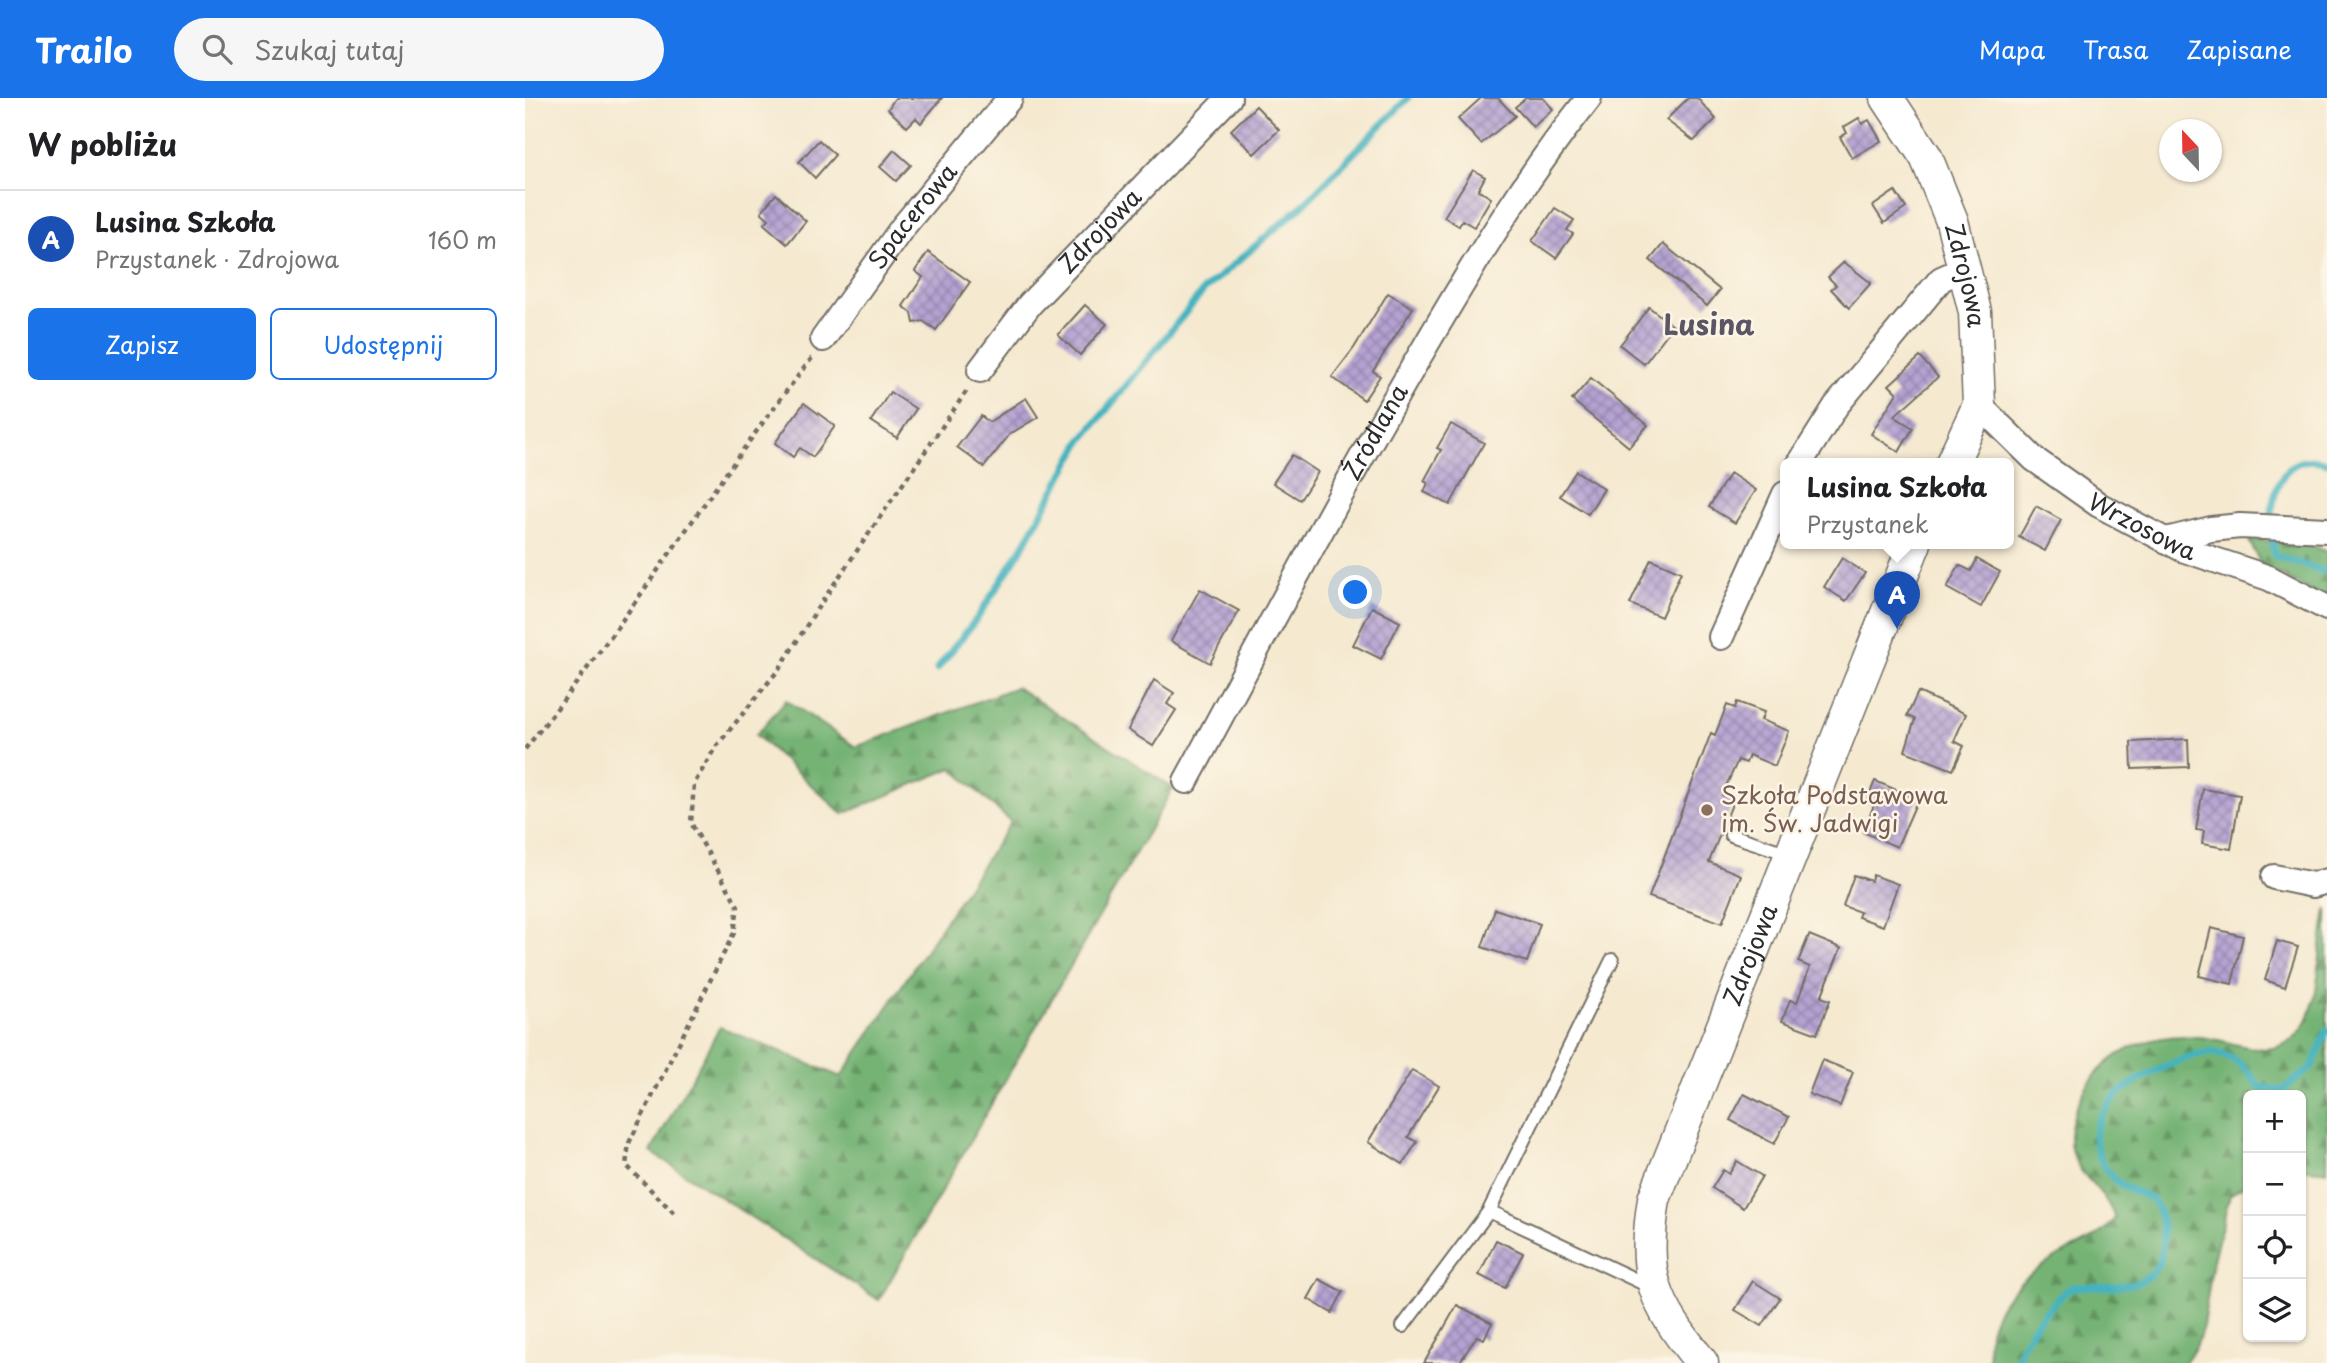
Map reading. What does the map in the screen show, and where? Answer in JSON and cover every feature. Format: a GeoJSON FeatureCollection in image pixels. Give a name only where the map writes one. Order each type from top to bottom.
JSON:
{"type":"FeatureCollection","features":[{"type":"Feature","properties":{"kind":"street","name":"Spacerowa"},"geometry":{"type":"LineString","coordinates":[[823,339],[902,228],[1010,98]]}},
{"type":"Feature","properties":{"kind":"street","name":"Zdrojowa"},"geometry":{"type":"LineString","coordinates":[[980,370],[1030,304],[1229,98]]}},
{"type":"Feature","properties":{"kind":"street","name":"Źródlana"},"geometry":{"type":"LineString","coordinates":[[1187,781],[1342,488],[1400,388],[1540,158],[1589,98]]}},
{"type":"Feature","properties":{"kind":"street","name":"Zdrojowa"},"geometry":{"type":"LineString","coordinates":[[1887,98],[1926,157],[1952,221],[1975,312],[1979,405],[1954,458]]}},
{"type":"Feature","properties":{"kind":"street"},"geometry":{"type":"LineString","coordinates":[[1803,458],[1836,406],[1941,279],[1966,268]]}},
{"type":"Feature","properties":{"kind":"street","name":"Wrzosowa"},"geometry":{"type":"LineString","coordinates":[[1979,405],[2034,459],[2099,505],[2182,549],[2269,578],[2327,608]]}},
{"type":"Feature","properties":{"kind":"street"},"geometry":{"type":"LineString","coordinates":[[1721,637],[1780,505]]}},
{"type":"Feature","properties":{"kind":"street"},"geometry":{"type":"LineString","coordinates":[[2166,540],[2211,529],[2258,528],[2311,532]]}},
{"type":"Feature","properties":{"kind":"street","name":"Zdrojowa"},"geometry":{"type":"LineString","coordinates":[[1702,1363],[1667,1315],[1655,1289],[1648,1258],[1654,1199],[1913,549]]}},
{"type":"Feature","properties":{"kind":"street"},"geometry":{"type":"LineString","coordinates":[[2274,877],[2313,885],[2327,881]]}},
{"type":"Feature","properties":{"kind":"lane"},"geometry":{"type":"LineString","coordinates":[[1731,835],[1792,855]]}},
{"type":"Feature","properties":{"kind":"lane"},"geometry":{"type":"LineString","coordinates":[[1403,1326],[1489,1210],[1612,960]]}},
{"type":"Feature","properties":{"kind":"lane"},"geometry":{"type":"LineString","coordinates":[[1489,1210],[1655,1289]]}},
{"type":"Feature","properties":{"kind":"path"},"geometry":{"type":"LineString","coordinates":[[525,749],[563,702],[744,445],[814,355],[823,339]]}},
{"type":"Feature","properties":{"kind":"path"},"geometry":{"type":"LineString","coordinates":[[674,1213],[626,1165],[629,1143],[734,933],[738,906],[691,823],[694,784],[715,748],[781,668],[817,609],[980,370]]}},
{"type":"Feature","properties":{"kind":"green space"},"geometry":{"type":"Polygon","coordinates":[[[2249,540],[2305,543],[2327,552],[2327,599],[2261,565],[2249,540]]]}},
{"type":"Feature","properties":{"kind":"green space"},"geometry":{"type":"Polygon","coordinates":[[[1016,687],[1173,788],[879,1300],[651,1152],[720,1027],[841,1077],[1011,822],[952,768],[843,814],[756,735],[786,700],[856,747],[1016,687]]]}},
{"type":"Feature","properties":{"kind":"green space"},"geometry":{"type":"Polygon","coordinates":[[[2327,908],[2327,1171],[2306,1169],[2306,1090],[2243,1090],[2243,1186],[2230,1195],[2213,1260],[2203,1326],[2196,1347],[2184,1363],[1985,1363],[1989,1359],[1991,1326],[1997,1312],[2016,1287],[2042,1266],[2095,1237],[2115,1218],[2105,1199],[2076,1162],[2070,1145],[2075,1113],[2094,1076],[2121,1053],[2153,1040],[2170,1037],[2207,1038],[2265,1049],[2287,1043],[2306,1023],[2312,1008],[2327,908]]]}},
{"type":"Feature","properties":{"kind":"building"},"geometry":{"type":"Polygon","coordinates":[[[895,98],[942,98],[921,123],[916,118],[907,127],[888,109],[895,98]]]}},
{"type":"Feature","properties":{"kind":"building"},"geometry":{"type":"Polygon","coordinates":[[[1481,98],[1498,98],[1515,116],[1481,144],[1458,119],[1481,98]]]}},
{"type":"Feature","properties":{"kind":"building"},"geometry":{"type":"Polygon","coordinates":[[[1526,98],[1543,98],[1553,109],[1533,127],[1515,107],[1526,98]]]}},
{"type":"Feature","properties":{"kind":"building"},"geometry":{"type":"Polygon","coordinates":[[[1688,98],[1697,98],[1716,119],[1694,141],[1666,120],[1688,98]]]}},
{"type":"Feature","properties":{"kind":"building"},"geometry":{"type":"Polygon","coordinates":[[[1256,106],[1279,130],[1254,154],[1231,130],[1256,106]]]}},
{"type":"Feature","properties":{"kind":"building"},"geometry":{"type":"Polygon","coordinates":[[[1859,118],[1862,124],[1869,120],[1881,141],[1852,158],[1840,137],[1847,133],[1844,127],[1859,118]]]}},
{"type":"Feature","properties":{"kind":"building"},"geometry":{"type":"Polygon","coordinates":[[[819,140],[835,155],[815,178],[799,162],[819,140]]]}},
{"type":"Feature","properties":{"kind":"building"},"geometry":{"type":"Polygon","coordinates":[[[894,150],[911,165],[896,181],[880,167],[894,150]]]}},
{"type":"Feature","properties":{"kind":"building"},"geometry":{"type":"Polygon","coordinates":[[[1473,170],[1485,177],[1478,190],[1491,198],[1474,227],[1462,220],[1459,226],[1444,217],[1473,170]]]}},
{"type":"Feature","properties":{"kind":"building"},"geometry":{"type":"Polygon","coordinates":[[[1895,191],[1906,208],[1884,223],[1873,206],[1895,191]]]}},
{"type":"Feature","properties":{"kind":"building"},"geometry":{"type":"Polygon","coordinates":[[[776,194],[806,221],[787,244],[764,224],[769,219],[761,212],[776,194]]]}},
{"type":"Feature","properties":{"kind":"building"},"geometry":{"type":"Polygon","coordinates":[[[1555,208],[1574,220],[1567,230],[1573,234],[1556,258],[1532,241],[1555,208]]]}},
{"type":"Feature","properties":{"kind":"building"},"geometry":{"type":"Polygon","coordinates":[[[1663,244],[1720,290],[1707,306],[1650,260],[1663,244]]]}},
{"type":"Feature","properties":{"kind":"building"},"geometry":{"type":"Polygon","coordinates":[[[928,252],[970,282],[936,330],[923,321],[914,323],[912,313],[903,306],[923,277],[915,271],[928,252]]]}},
{"type":"Feature","properties":{"kind":"building"},"geometry":{"type":"Polygon","coordinates":[[[1844,262],[1871,283],[1849,308],[1831,289],[1836,285],[1828,277],[1844,262]]]}},
{"type":"Feature","properties":{"kind":"building"},"geometry":{"type":"Polygon","coordinates":[[[1388,293],[1413,308],[1373,371],[1380,376],[1364,400],[1332,377],[1354,348],[1388,293]]]}},
{"type":"Feature","properties":{"kind":"building"},"geometry":{"type":"Polygon","coordinates":[[[1085,305],[1107,324],[1080,355],[1058,335],[1085,305]]]}},
{"type":"Feature","properties":{"kind":"building"},"geometry":{"type":"Polygon","coordinates":[[[1649,307],[1673,326],[1644,364],[1620,345],[1649,307]]]}},
{"type":"Feature","properties":{"kind":"building"},"geometry":{"type":"Polygon","coordinates":[[[1920,357],[1938,377],[1894,416],[1913,428],[1899,452],[1871,434],[1897,393],[1889,385],[1920,357]]]}},
{"type":"Feature","properties":{"kind":"building"},"geometry":{"type":"Polygon","coordinates":[[[1591,378],[1648,425],[1629,447],[1572,400],[1591,378]]]}},
{"type":"Feature","properties":{"kind":"building"},"geometry":{"type":"Polygon","coordinates":[[[890,392],[916,409],[897,438],[871,421],[890,392]]]}},
{"type":"Feature","properties":{"kind":"building"},"geometry":{"type":"Polygon","coordinates":[[[1026,398],[1038,417],[1010,434],[984,467],[957,447],[981,416],[989,422],[1026,398]]]}},
{"type":"Feature","properties":{"kind":"building"},"geometry":{"type":"Polygon","coordinates":[[[804,403],[835,426],[813,457],[800,448],[793,457],[775,443],[804,403]]]}},
{"type":"Feature","properties":{"kind":"building"},"geometry":{"type":"Polygon","coordinates":[[[1451,424],[1484,443],[1450,505],[1424,492],[1428,483],[1424,481],[1441,450],[1437,448],[1451,424]]]}},
{"type":"Feature","properties":{"kind":"building"},"geometry":{"type":"Polygon","coordinates":[[[1292,455],[1318,472],[1300,500],[1273,483],[1292,455]]]}},
{"type":"Feature","properties":{"kind":"building"},"geometry":{"type":"Polygon","coordinates":[[[1576,471],[1604,489],[1588,514],[1560,496],[1576,471]]]}},
{"type":"Feature","properties":{"kind":"building"},"geometry":{"type":"Polygon","coordinates":[[[1730,473],[1756,490],[1735,523],[1709,507],[1730,473]]]}},
{"type":"Feature","properties":{"kind":"building"},"geometry":{"type":"Polygon","coordinates":[[[2036,506],[2061,520],[2045,551],[2019,537],[2036,506]]]}},
{"type":"Feature","properties":{"kind":"building"},"geometry":{"type":"Polygon","coordinates":[[[1842,558],[1865,573],[1846,601],[1824,587],[1842,558]]]}},
{"type":"Feature","properties":{"kind":"building"},"geometry":{"type":"Polygon","coordinates":[[[1651,559],[1681,572],[1661,617],[1630,604],[1651,559]]]}},
{"type":"Feature","properties":{"kind":"building"},"geometry":{"type":"Polygon","coordinates":[[[1977,559],[2000,572],[1981,607],[1947,588],[1959,565],[1971,571],[1977,559]]]}},
{"type":"Feature","properties":{"kind":"building"},"geometry":{"type":"Polygon","coordinates":[[[1200,589],[1239,611],[1210,663],[1171,641],[1200,589]]]}},
{"type":"Feature","properties":{"kind":"building"},"geometry":{"type":"Polygon","coordinates":[[[1372,607],[1400,622],[1381,659],[1353,645],[1372,607]]]}},
{"type":"Feature","properties":{"kind":"building"},"geometry":{"type":"Polygon","coordinates":[[[1154,680],[1174,693],[1167,704],[1176,710],[1153,746],[1128,730],[1154,680]]]}},
{"type":"Feature","properties":{"kind":"building"},"geometry":{"type":"Polygon","coordinates":[[[1918,692],[1966,714],[1954,741],[1964,746],[1953,770],[1905,751],[1915,719],[1907,716],[1918,692]]]}},
{"type":"Feature","properties":{"kind":"building","name":"Szkoła Podstawowa im. Św. Jadwigi"},"geometry":{"type":"Polygon","coordinates":[[[1737,702],[1764,712],[1761,720],[1789,731],[1775,766],[1749,755],[1746,763],[1738,760],[1722,795],[1734,799],[1709,862],[1741,875],[1722,923],[1649,897],[1711,733],[1715,735],[1727,705],[1735,708],[1737,702]]]}},
{"type":"Feature","properties":{"kind":"building"},"geometry":{"type":"Polygon","coordinates":[[[2188,739],[2189,767],[2132,769],[2131,742],[2188,739]]]}},
{"type":"Feature","properties":{"kind":"building"},"geometry":{"type":"Polygon","coordinates":[[[1875,781],[1918,799],[1897,847],[1863,832],[1874,805],[1866,802],[1875,781]]]}},
{"type":"Feature","properties":{"kind":"building"},"geometry":{"type":"Polygon","coordinates":[[[2203,789],[2240,795],[2231,849],[2202,844],[2204,831],[2196,830],[2203,789]]]}},
{"type":"Feature","properties":{"kind":"building"},"geometry":{"type":"Polygon","coordinates":[[[1854,875],[1871,881],[1873,875],[1898,884],[1883,926],[1858,917],[1860,912],[1843,906],[1854,875]]]}},
{"type":"Feature","properties":{"kind":"building"},"geometry":{"type":"Polygon","coordinates":[[[1495,909],[1540,924],[1527,962],[1482,947],[1495,909]]]}},
{"type":"Feature","properties":{"kind":"building"},"geometry":{"type":"Polygon","coordinates":[[[2211,928],[2243,936],[2232,984],[2199,976],[2211,928]]]}},
{"type":"Feature","properties":{"kind":"building"},"geometry":{"type":"Polygon","coordinates":[[[1809,935],[1841,948],[1821,997],[1830,1000],[1817,1034],[1782,1021],[1790,1000],[1797,1002],[1810,967],[1798,962],[1809,935]]]}},
{"type":"Feature","properties":{"kind":"building"},"geometry":{"type":"Polygon","coordinates":[[[2277,941],[2298,947],[2285,987],[2265,980],[2277,941]]]}},
{"type":"Feature","properties":{"kind":"building"},"geometry":{"type":"Polygon","coordinates":[[[1822,1060],[1853,1072],[1840,1106],[1809,1094],[1822,1060]]]}},
{"type":"Feature","properties":{"kind":"building"},"geometry":{"type":"Polygon","coordinates":[[[1412,1070],[1439,1086],[1408,1137],[1417,1142],[1403,1164],[1368,1142],[1412,1070]]]}},
{"type":"Feature","properties":{"kind":"building"},"geometry":{"type":"Polygon","coordinates":[[[1744,1094],[1789,1117],[1774,1144],[1730,1120],[1744,1094]]]}},
{"type":"Feature","properties":{"kind":"building"},"geometry":{"type":"Polygon","coordinates":[[[1737,1161],[1762,1176],[1743,1208],[1712,1188],[1723,1170],[1729,1174],[1737,1161]]]}},
{"type":"Feature","properties":{"kind":"building"},"geometry":{"type":"Polygon","coordinates":[[[1496,1240],[1523,1253],[1505,1288],[1479,1275],[1496,1240]]]}},
{"type":"Feature","properties":{"kind":"building"},"geometry":{"type":"Polygon","coordinates":[[[1319,1279],[1343,1292],[1332,1313],[1308,1299],[1319,1279]]]}},
{"type":"Feature","properties":{"kind":"building"},"geometry":{"type":"Polygon","coordinates":[[[1753,1281],[1780,1298],[1762,1326],[1735,1310],[1753,1281]]]}},
{"type":"Feature","properties":{"kind":"building"},"geometry":{"type":"Polygon","coordinates":[[[1457,1305],[1492,1323],[1484,1339],[1477,1336],[1459,1363],[1424,1363],[1457,1305]]]}},
{"type":"Feature","properties":{"kind":"waterway"},"geometry":{"type":"LineString","coordinates":[[937,669],[978,617],[1024,545],[1082,440],[1204,290],[1302,206],[1408,98]]}},
{"type":"Feature","properties":{"kind":"waterway"},"geometry":{"type":"LineString","coordinates":[[2327,463],[2308,460],[2294,465],[2284,475],[2277,489],[2271,524],[2275,556],[2327,572]]}},
{"type":"Feature","properties":{"kind":"waterway"},"geometry":{"type":"LineString","coordinates":[[2016,1363],[2025,1341],[2038,1321],[2071,1287],[2117,1286],[2139,1282],[2149,1276],[2159,1261],[2163,1234],[2157,1208],[2148,1197],[2118,1183],[2099,1154],[2096,1129],[2115,1097],[2137,1081],[2165,1067],[2206,1053],[2223,1055],[2236,1061],[2259,1087],[2283,1090],[2312,1067],[2327,1030]]}},
{"type":"Feature","properties":{"kind":"place","name":"Lusina Szkoła"},"geometry":{"type":"Point","coordinates":[1897,629]}},
{"type":"Feature","properties":{"kind":"place","name":"Szkoła Podstawowa im. Św. Jadwigi"},"geometry":{"type":"Point","coordinates":[1707,810]}},
{"type":"Feature","properties":{"kind":"district","name":"Lusina"},"geometry":{"type":"Point","coordinates":[1709,325]}}]}
